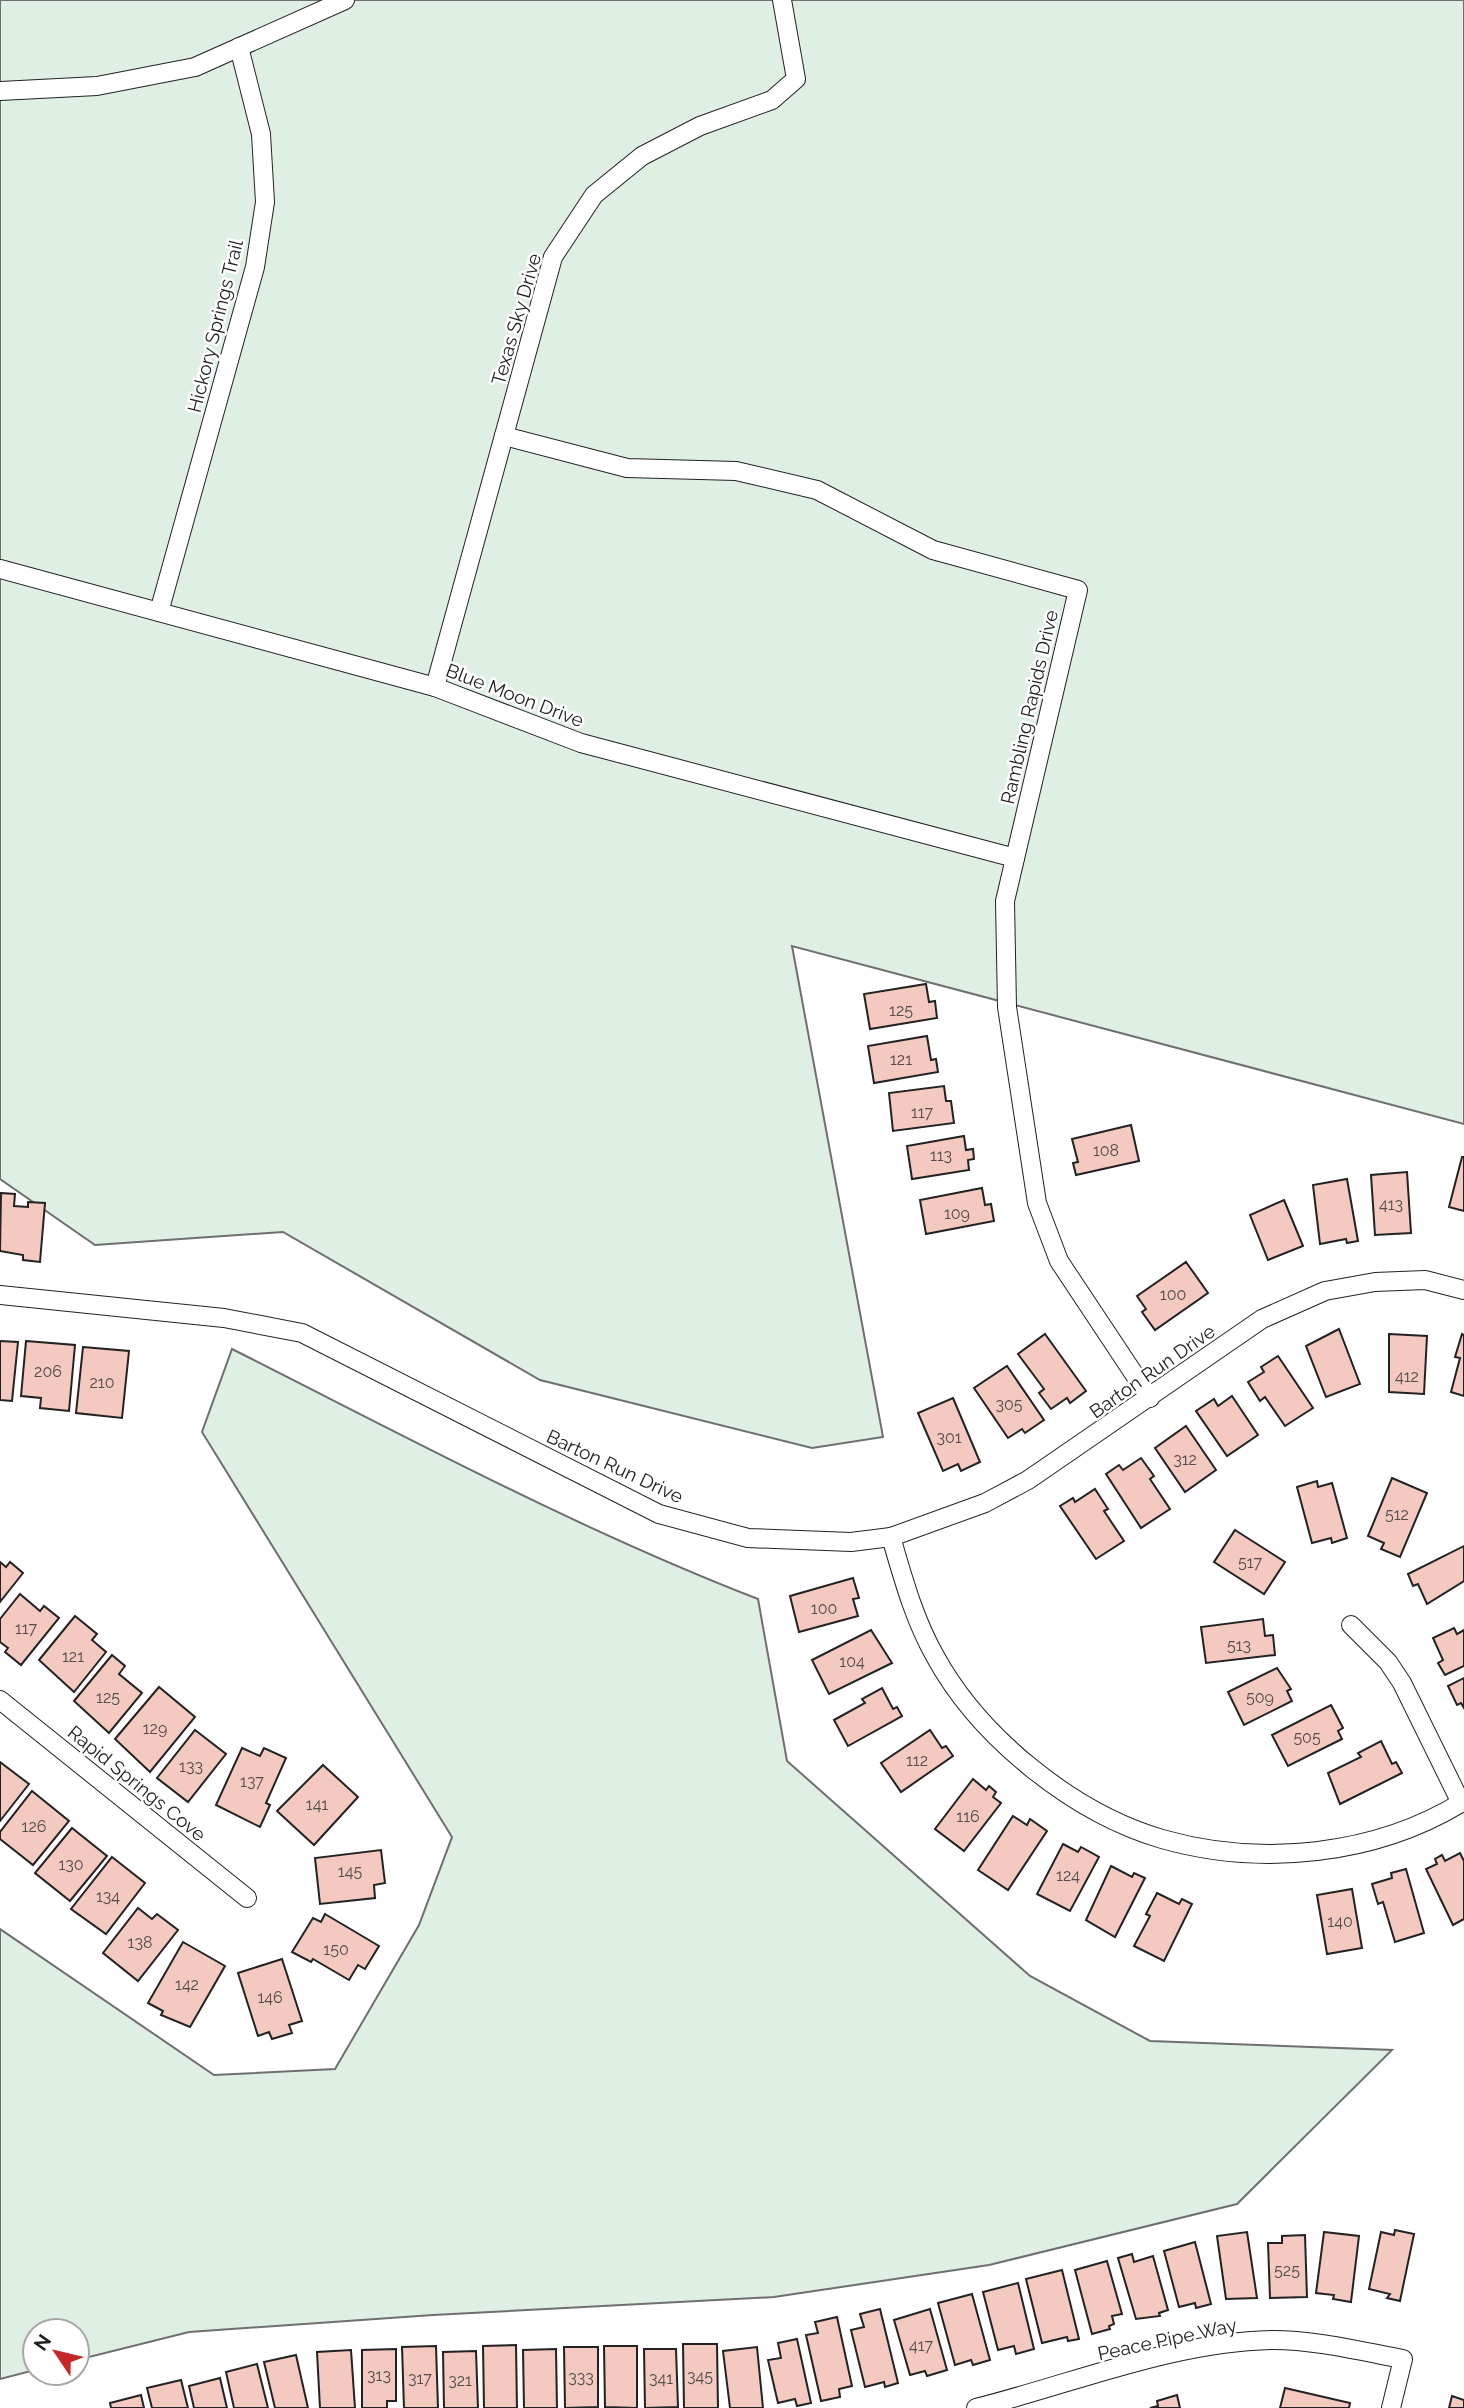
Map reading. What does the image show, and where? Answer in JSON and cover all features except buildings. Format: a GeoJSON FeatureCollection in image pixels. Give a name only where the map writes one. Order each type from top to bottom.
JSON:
{"type":"FeatureCollection","features":[{"type":"Feature","properties":{"kind":"street"},"geometry":{"type":"LineString","coordinates":[[0,91],[97,86],[195,67],[345,0]]}},
{"type":"Feature","properties":{"kind":"street","name":"Texas Sky Drive"},"geometry":{"type":"LineString","coordinates":[[435,687],[553,257],[594,195],[642,156],[700,126],[772,100],[796,79],[782,0]]}},
{"type":"Feature","properties":{"kind":"street","name":"Hickory Springs Trail"},"geometry":{"type":"LineString","coordinates":[[159,612],[255,267],[265,202],[261,134],[239,47]]}},
{"type":"Feature","properties":{"kind":"street","name":"Rambling Rapids Drive"},"geometry":{"type":"LineString","coordinates":[[504,436],[627,468],[736,471],[817,490],[933,550],[1078,590],[1005,901],[1007,1007],[1037,1203],[1059,1261],[1150,1398]]}},
{"type":"Feature","properties":{"kind":"street","name":"Blue Moon Drive"},"geometry":{"type":"LineString","coordinates":[[0,569],[435,687],[581,743],[1015,858]]}},
{"type":"Feature","properties":{"kind":"street","name":"Barton Run Drive"},"geometry":{"type":"LineString","coordinates":[[0,1295],[224,1318],[302,1333],[659,1514],[748,1538],[851,1542],[891,1537],[985,1503],[1028,1480],[1262,1319],[1325,1291],[1375,1282],[1425,1280],[1464,1290]]}},
{"type":"Feature","properties":{"kind":"street"},"geometry":{"type":"LineString","coordinates":[[891,1537],[908,1597],[935,1657],[1002,1742],[1038,1774],[1102,1813],[1161,1838],[1212,1849],[1273,1854],[1340,1848],[1426,1821],[1463,1802],[1402,1683],[1388,1662],[1351,1625]]}},
{"type":"Feature","properties":{"kind":"street","name":"Rapid Springs Cove"},"geometry":{"type":"LineString","coordinates":[[0,1700],[247,1898]]}},
{"type":"Feature","properties":{"kind":"street","name":"Peace Pipe Way"},"geometry":{"type":"LineString","coordinates":[[976,2408],[996,2406],[1167,2356],[1236,2343],[1272,2340],[1308,2342],[1403,2359],[1391,2408]]}},
{"type":"Feature","properties":{"kind":"green space"},"geometry":{"type":"Polygon","coordinates":[[[0,0],[1464,0],[1464,1124],[792,946],[883,1437],[812,1448],[540,1380],[283,1232],[95,1245],[0,1179],[0,0]]]}},
{"type":"Feature","properties":{"kind":"green space"},"geometry":{"type":"Polygon","coordinates":[[[232,1349],[558,1512],[758,1599],[787,1761],[1030,1976],[1150,2041],[1392,2050],[1237,2204],[989,2265],[774,2297],[433,2315],[189,2332],[91,2356],[91,2317],[21,2317],[21,2374],[0,2379],[0,1929],[214,2075],[335,2069],[419,1925],[452,1837],[202,1432],[232,1349]]]}}]}
